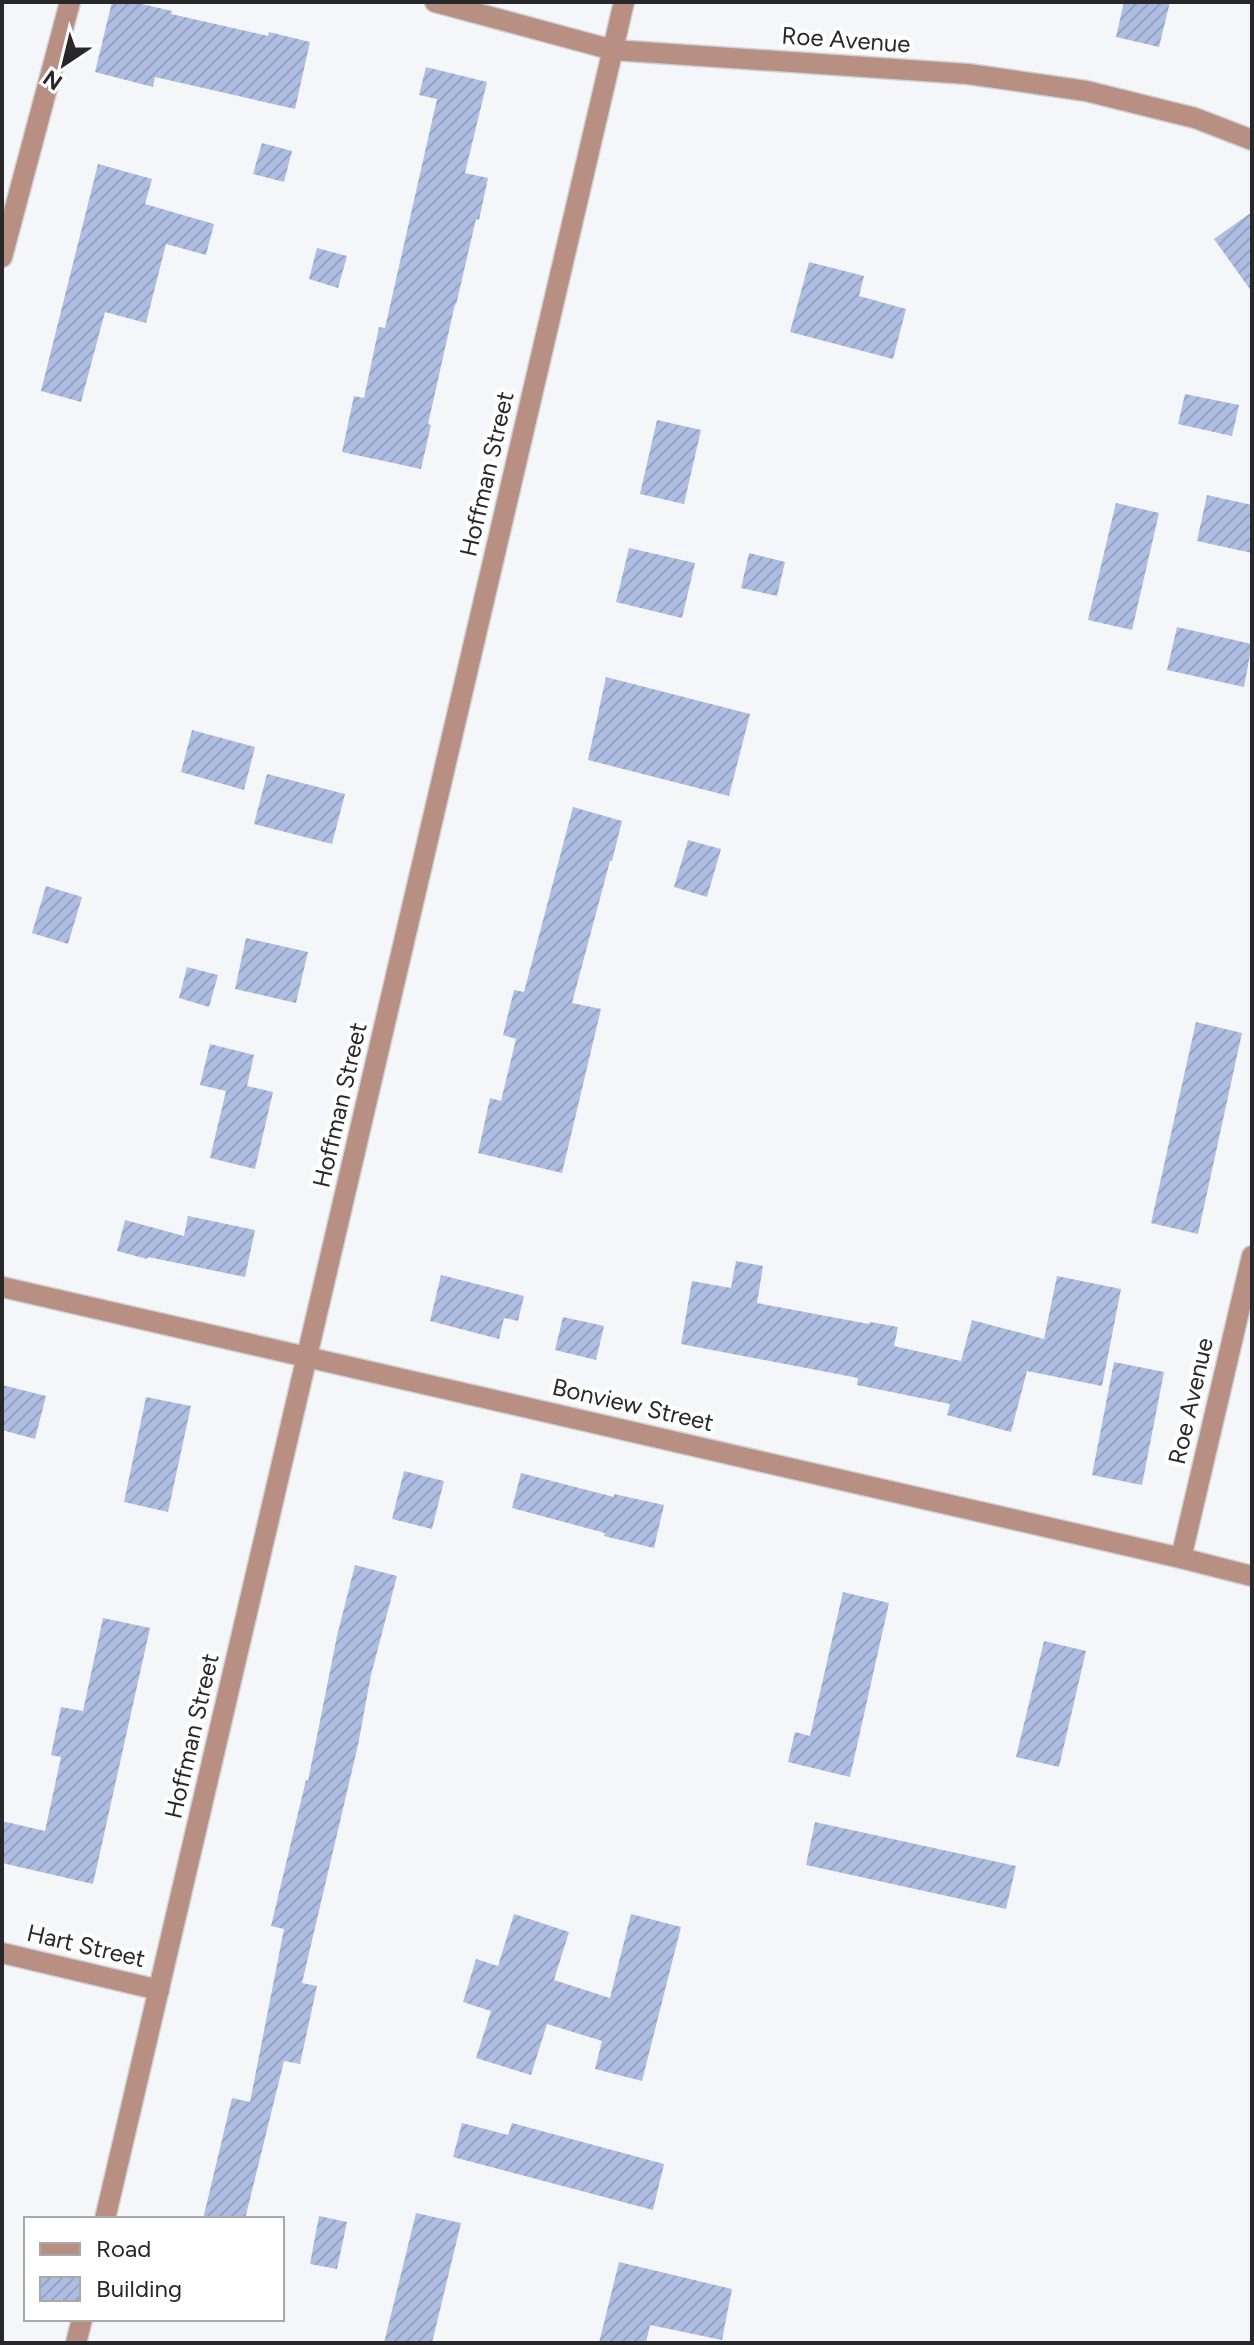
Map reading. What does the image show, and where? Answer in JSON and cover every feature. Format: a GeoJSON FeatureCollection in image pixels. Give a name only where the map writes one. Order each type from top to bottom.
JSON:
{"type":"FeatureCollection","features":[{"type":"Feature","properties":{"kind":"street"},"geometry":{"type":"LineString","coordinates":[[2,257],[70,2]]}},
{"type":"Feature","properties":{"kind":"street","name":"Roe Avenue"},"geometry":{"type":"LineString","coordinates":[[435,2],[613,50],[968,74],[1086,91],[1195,118],[1252,140]]}},
{"type":"Feature","properties":{"kind":"street","name":"Hoffman Street"},"geometry":{"type":"LineString","coordinates":[[105,2217],[624,2]]}},
{"type":"Feature","properties":{"kind":"street","name":"Roe Avenue"},"geometry":{"type":"LineString","coordinates":[[1181,1558],[1252,1256]]}},
{"type":"Feature","properties":{"kind":"street","name":"Bonview Street"},"geometry":{"type":"LineString","coordinates":[[2,1287],[1252,1576]]}},
{"type":"Feature","properties":{"kind":"street","name":"Hart Street"},"geometry":{"type":"LineString","coordinates":[[2,1953],[159,1990]]}},
{"type":"Feature","properties":{"kind":"street"},"geometry":{"type":"LineString","coordinates":[[76,2343],[82,2321]]}},
{"type":"Feature","properties":{"kind":"building"},"geometry":{"type":"Polygon","coordinates":[[[112,2],[133,2],[268,36],[269,32],[310,42],[295,109],[155,77],[153,87],[95,72],[112,2]]]}},
{"type":"Feature","properties":{"kind":"building"},"geometry":{"type":"Polygon","coordinates":[[[1124,2],[1170,2],[1159,47],[1116,37],[1124,2]]]}},
{"type":"Feature","properties":{"kind":"building"},"geometry":{"type":"Polygon","coordinates":[[[426,67],[487,82],[465,173],[488,178],[455,304],[421,469],[342,452],[354,396],[364,398],[379,327],[385,328],[437,99],[419,95],[426,67]]]}},
{"type":"Feature","properties":{"kind":"building"},"geometry":{"type":"Polygon","coordinates":[[[262,143],[292,151],[284,182],[253,174],[262,143]]]}},
{"type":"Feature","properties":{"kind":"building"},"geometry":{"type":"Polygon","coordinates":[[[98,164],[152,179],[145,204],[214,224],[206,255],[166,244],[146,323],[105,312],[81,402],[41,391],[98,164]]]}},
{"type":"Feature","properties":{"kind":"building"},"geometry":{"type":"Polygon","coordinates":[[[1252,212],[1252,292],[1214,239],[1252,212]]]}},
{"type":"Feature","properties":{"kind":"building"},"geometry":{"type":"Polygon","coordinates":[[[317,248],[347,256],[338,288],[309,279],[317,248]]]}},
{"type":"Feature","properties":{"kind":"building"},"geometry":{"type":"Polygon","coordinates":[[[809,262],[864,276],[859,296],[906,309],[893,359],[790,332],[809,262]]]}},
{"type":"Feature","properties":{"kind":"building"},"geometry":{"type":"Polygon","coordinates":[[[1185,394],[1239,405],[1232,436],[1178,424],[1185,394]]]}},
{"type":"Feature","properties":{"kind":"building"},"geometry":{"type":"Polygon","coordinates":[[[657,420],[701,430],[684,504],[640,494],[657,420]]]}},
{"type":"Feature","properties":{"kind":"building"},"geometry":{"type":"Polygon","coordinates":[[[1207,495],[1252,505],[1252,553],[1197,541],[1207,495]]]}},
{"type":"Feature","properties":{"kind":"building"},"geometry":{"type":"Polygon","coordinates":[[[1116,503],[1159,513],[1132,630],[1088,620],[1116,503]]]}},
{"type":"Feature","properties":{"kind":"building"},"geometry":{"type":"Polygon","coordinates":[[[629,548],[695,563],[682,618],[616,602],[629,548]]]}},
{"type":"Feature","properties":{"kind":"building"},"geometry":{"type":"Polygon","coordinates":[[[749,553],[785,562],[777,596],[741,588],[749,553]]]}},
{"type":"Feature","properties":{"kind":"building"},"geometry":{"type":"Polygon","coordinates":[[[1177,627],[1252,644],[1244,687],[1167,670],[1177,627]]]}},
{"type":"Feature","properties":{"kind":"building"},"geometry":{"type":"Polygon","coordinates":[[[606,677],[750,714],[729,796],[588,760],[606,677]]]}},
{"type":"Feature","properties":{"kind":"building"},"geometry":{"type":"Polygon","coordinates":[[[192,730],[255,747],[244,790],[181,772],[192,730]]]}},
{"type":"Feature","properties":{"kind":"building"},"geometry":{"type":"Polygon","coordinates":[[[267,774],[345,794],[332,844],[254,824],[267,774]]]}},
{"type":"Feature","properties":{"kind":"building"},"geometry":{"type":"Polygon","coordinates":[[[573,807],[622,821],[572,1003],[601,1009],[562,1173],[478,1153],[490,1098],[501,1101],[516,1039],[503,1035],[514,990],[524,992],[573,807]]]}},
{"type":"Feature","properties":{"kind":"building"},"geometry":{"type":"Polygon","coordinates":[[[688,840],[721,849],[707,897],[674,887],[688,840]]]}},
{"type":"Feature","properties":{"kind":"building"},"geometry":{"type":"Polygon","coordinates":[[[46,886],[82,897],[68,944],[32,933],[46,886]]]}},
{"type":"Feature","properties":{"kind":"building"},"geometry":{"type":"Polygon","coordinates":[[[246,938],[308,952],[296,1003],[235,989],[246,938]]]}},
{"type":"Feature","properties":{"kind":"building"},"geometry":{"type":"Polygon","coordinates":[[[187,967],[218,975],[209,1007],[179,998],[187,967]]]}},
{"type":"Feature","properties":{"kind":"building"},"geometry":{"type":"Polygon","coordinates":[[[1196,1022],[1242,1033],[1198,1234],[1151,1223],[1196,1022]]]}},
{"type":"Feature","properties":{"kind":"building"},"geometry":{"type":"Polygon","coordinates":[[[210,1044],[254,1055],[247,1086],[273,1092],[255,1169],[210,1158],[226,1091],[200,1085],[210,1044]]]}},
{"type":"Feature","properties":{"kind":"building"},"geometry":{"type":"Polygon","coordinates":[[[188,1216],[255,1230],[245,1277],[117,1251],[125,1220],[184,1236],[188,1216]]]}},
{"type":"Feature","properties":{"kind":"building"},"geometry":{"type":"Polygon","coordinates":[[[736,1261],[763,1266],[757,1303],[898,1327],[894,1346],[961,1361],[972,1320],[1044,1339],[1057,1276],[1121,1289],[1102,1386],[1027,1371],[1011,1432],[947,1415],[950,1404],[857,1385],[858,1378],[681,1344],[692,1281],[731,1288],[736,1261]]]}},
{"type":"Feature","properties":{"kind":"building"},"geometry":{"type":"Polygon","coordinates":[[[441,1275],[524,1296],[518,1321],[504,1318],[499,1339],[430,1321],[441,1275]]]}},
{"type":"Feature","properties":{"kind":"building"},"geometry":{"type":"Polygon","coordinates":[[[563,1317],[604,1326],[596,1360],[555,1350],[563,1317]]]}},
{"type":"Feature","properties":{"kind":"building"},"geometry":{"type":"Polygon","coordinates":[[[1114,1362],[1164,1372],[1142,1485],[1092,1475],[1114,1362]]]}},
{"type":"Feature","properties":{"kind":"building"},"geometry":{"type":"Polygon","coordinates":[[[2,1385],[46,1396],[35,1439],[2,1430],[2,1385]]]}},
{"type":"Feature","properties":{"kind":"building"},"geometry":{"type":"Polygon","coordinates":[[[146,1397],[191,1406],[168,1512],[124,1502],[146,1397]]]}},
{"type":"Feature","properties":{"kind":"building"},"geometry":{"type":"Polygon","coordinates":[[[404,1471],[444,1481],[432,1529],[392,1519],[404,1471]]]}},
{"type":"Feature","properties":{"kind":"building"},"geometry":{"type":"Polygon","coordinates":[[[521,1473],[614,1497],[614,1494],[664,1505],[654,1548],[512,1508],[521,1473]]]}},
{"type":"Feature","properties":{"kind":"building"},"geometry":{"type":"Polygon","coordinates":[[[355,1565],[397,1576],[371,1675],[358,1745],[302,1983],[317,1986],[300,2064],[284,2061],[245,2217],[203,2217],[232,2098],[250,2102],[284,1929],[271,1926],[308,1781],[337,1636],[355,1565]]]}},
{"type":"Feature","properties":{"kind":"building"},"geometry":{"type":"Polygon","coordinates":[[[843,1592],[889,1603],[850,1777],[788,1762],[795,1732],[810,1736],[843,1592]]]}},
{"type":"Feature","properties":{"kind":"building"},"geometry":{"type":"Polygon","coordinates":[[[103,1618],[150,1628],[93,1884],[2,1863],[2,1821],[45,1831],[61,1757],[51,1755],[61,1707],[83,1711],[103,1618]]]}},
{"type":"Feature","properties":{"kind":"building"},"geometry":{"type":"Polygon","coordinates":[[[1044,1641],[1086,1651],[1059,1767],[1016,1757],[1044,1641]]]}},
{"type":"Feature","properties":{"kind":"building"},"geometry":{"type":"Polygon","coordinates":[[[815,1822],[1016,1866],[1006,1909],[806,1865],[815,1822]]]}},
{"type":"Feature","properties":{"kind":"building"},"geometry":{"type":"Polygon","coordinates":[[[514,1914],[569,1932],[554,1980],[610,1998],[631,1914],[681,1927],[642,2081],[595,2069],[602,2041],[547,2024],[531,2075],[476,2058],[491,2011],[463,2002],[476,1959],[498,1966],[514,1914]]]}},
{"type":"Feature","properties":{"kind":"building"},"geometry":{"type":"Polygon","coordinates":[[[462,2123],[508,2135],[512,2123],[664,2164],[653,2210],[453,2157],[462,2123]]]}},
{"type":"Feature","properties":{"kind":"building"},"geometry":{"type":"Polygon","coordinates":[[[416,2213],[461,2223],[432,2343],[384,2343],[416,2213]]]}},
{"type":"Feature","properties":{"kind":"building"},"geometry":{"type":"Polygon","coordinates":[[[319,2216],[347,2222],[337,2269],[310,2264],[319,2216]]]}},
{"type":"Feature","properties":{"kind":"building"},"geometry":{"type":"Polygon","coordinates":[[[619,2262],[732,2289],[722,2340],[650,2325],[646,2343],[599,2343],[619,2262]]]}}]}
